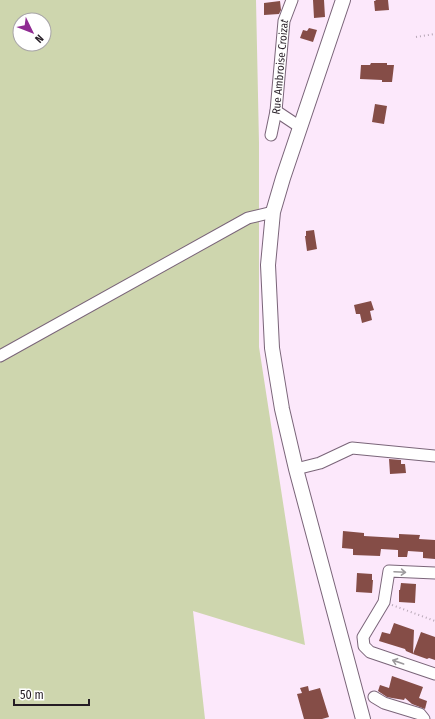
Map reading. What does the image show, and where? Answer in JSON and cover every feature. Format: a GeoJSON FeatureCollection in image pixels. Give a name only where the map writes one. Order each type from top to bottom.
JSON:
{"type":"FeatureCollection","features":[{"type":"Feature","properties":{"kind":"main road"},"geometry":{"type":"LineString","coordinates":[[343,0],[300,126],[273,212],[268,265],[272,348],[282,409],[296,468],[363,719]]}},
{"type":"Feature","properties":{"kind":"street","name":"Rue Ambroise Croizat"},"geometry":{"type":"LineString","coordinates":[[271,135],[276,111],[284,21],[292,0]]}},
{"type":"Feature","properties":{"kind":"street"},"geometry":{"type":"LineString","coordinates":[[276,111],[300,126]]}},
{"type":"Feature","properties":{"kind":"street"},"geometry":{"type":"LineString","coordinates":[[0,356],[248,218],[273,212]]}},
{"type":"Feature","properties":{"kind":"street"},"geometry":{"type":"LineString","coordinates":[[296,468],[320,463],[352,448],[435,456]]}},
{"type":"Feature","properties":{"kind":"street"},"geometry":{"type":"LineString","coordinates":[[435,573],[388,571],[384,602],[363,637],[364,646],[370,652],[435,674]]}},
{"type":"Feature","properties":{"kind":"street"},"geometry":{"type":"LineString","coordinates":[[374,697],[384,703],[420,714],[424,719]]}},
{"type":"Feature","properties":{"kind":"path"},"geometry":{"type":"LineString","coordinates":[[416,37],[435,34]]}},
{"type":"Feature","properties":{"kind":"path"},"geometry":{"type":"LineString","coordinates":[[384,602],[435,621]]}},
{"type":"Feature","properties":{"kind":"green space"},"geometry":{"type":"Polygon","coordinates":[[[0,0],[256,0],[259,143],[259,347],[305,645],[193,611],[205,719],[0,719],[0,0]]]}},
{"type":"Feature","properties":{"kind":"building"},"geometry":{"type":"Polygon","coordinates":[[[313,0],[324,0],[325,17],[314,18],[313,0]]]}},
{"type":"Feature","properties":{"kind":"building"},"geometry":{"type":"Polygon","coordinates":[[[375,0],[388,0],[389,10],[375,11],[375,0]]]}},
{"type":"Feature","properties":{"kind":"building"},"geometry":{"type":"Polygon","coordinates":[[[280,1],[281,10],[279,14],[264,15],[264,3],[280,1]]]}},
{"type":"Feature","properties":{"kind":"building"},"geometry":{"type":"Polygon","coordinates":[[[309,28],[317,30],[313,42],[300,38],[303,30],[307,31],[309,28]]]}},
{"type":"Feature","properties":{"kind":"building"},"geometry":{"type":"Polygon","coordinates":[[[371,63],[387,63],[387,65],[394,65],[392,82],[360,79],[361,65],[370,65],[371,63]]]}},
{"type":"Feature","properties":{"kind":"building"},"geometry":{"type":"Polygon","coordinates":[[[375,104],[387,106],[384,124],[372,122],[375,104]]]}},
{"type":"Feature","properties":{"kind":"building"},"geometry":{"type":"Polygon","coordinates":[[[314,230],[317,249],[307,251],[305,236],[306,231],[314,230]]]}},
{"type":"Feature","properties":{"kind":"building"},"geometry":{"type":"Polygon","coordinates":[[[371,301],[374,310],[370,311],[372,320],[362,323],[360,314],[356,314],[354,305],[371,301]]]}},
{"type":"Feature","properties":{"kind":"building"},"geometry":{"type":"Polygon","coordinates":[[[389,459],[401,460],[401,464],[405,464],[406,473],[390,474],[389,459]]]}},
{"type":"Feature","properties":{"kind":"building"},"geometry":{"type":"Polygon","coordinates":[[[343,531],[364,533],[364,536],[399,538],[399,534],[420,535],[419,539],[435,540],[435,559],[423,558],[423,552],[408,551],[407,557],[398,557],[398,550],[381,549],[380,556],[353,555],[353,549],[342,548],[343,531]]]}},
{"type":"Feature","properties":{"kind":"building"},"geometry":{"type":"Polygon","coordinates":[[[357,573],[372,574],[372,593],[356,592],[357,573]]]}},
{"type":"Feature","properties":{"kind":"building"},"geometry":{"type":"Polygon","coordinates":[[[401,583],[416,584],[415,603],[399,602],[399,590],[401,583]]]}},
{"type":"Feature","properties":{"kind":"building"},"geometry":{"type":"Polygon","coordinates":[[[394,623],[414,630],[413,654],[405,649],[379,641],[382,632],[390,634],[394,623]]]}},
{"type":"Feature","properties":{"kind":"building"},"geometry":{"type":"Polygon","coordinates":[[[421,632],[435,637],[435,660],[413,654],[421,632]]]}},
{"type":"Feature","properties":{"kind":"building"},"geometry":{"type":"Polygon","coordinates":[[[392,676],[423,687],[419,698],[427,701],[425,709],[412,704],[405,698],[404,700],[387,697],[378,691],[380,685],[389,688],[392,676]]]}},
{"type":"Feature","properties":{"kind":"building"},"geometry":{"type":"Polygon","coordinates":[[[308,686],[309,691],[320,688],[329,717],[322,719],[304,719],[297,694],[302,693],[300,688],[308,686]]]}}]}
